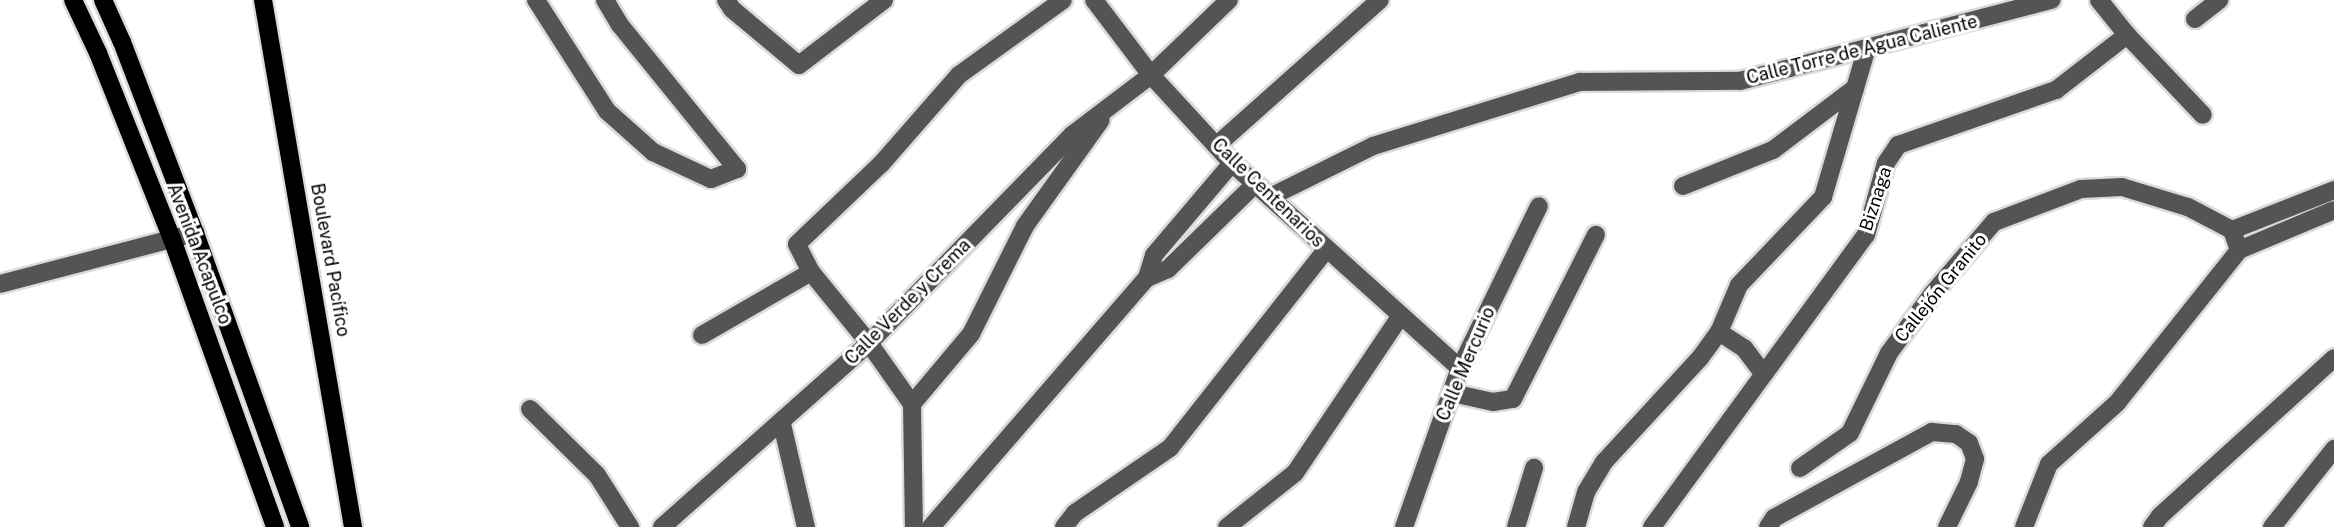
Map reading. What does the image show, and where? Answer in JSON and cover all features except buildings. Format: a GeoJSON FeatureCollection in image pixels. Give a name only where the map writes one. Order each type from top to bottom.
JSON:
{"type":"FeatureCollection","features":[{"type":"Feature","properties":{"kind":"main road","name":"Avenida Acapulco"},"geometry":{"type":"LineString","coordinates":[[73,0],[99,53],[172,239],[275,527]]}},
{"type":"Feature","properties":{"kind":"main road","name":"Avenida Acapulco"},"geometry":{"type":"LineString","coordinates":[[103,0],[122,42],[195,233],[300,527]]}},
{"type":"Feature","properties":{"kind":"main road","name":"Boulevard Pacífico"},"geometry":{"type":"LineString","coordinates":[[263,0],[353,527]]}},
{"type":"Feature","properties":{"kind":"street"},"geometry":{"type":"LineString","coordinates":[[536,0],[607,111],[653,152],[711,180],[737,169],[620,24],[605,0]]}},
{"type":"Feature","properties":{"kind":"street"},"geometry":{"type":"LineString","coordinates":[[733,3],[799,65],[884,0]]}},
{"type":"Feature","properties":{"kind":"street"},"geometry":{"type":"LineString","coordinates":[[915,527],[912,404],[869,343],[811,272],[797,244],[883,163],[959,75],[1063,0]]}},
{"type":"Feature","properties":{"kind":"street","name":"Calle Centenarios"},"geometry":{"type":"LineString","coordinates":[[1094,0],[1151,75],[1232,163],[1460,369]]}},
{"type":"Feature","properties":{"kind":"street","name":"Calle Verde y Crema"},"geometry":{"type":"LineString","coordinates":[[662,527],[782,424],[869,343],[1072,135],[1151,75],[1228,0]]}},
{"type":"Feature","properties":{"kind":"street"},"geometry":{"type":"LineString","coordinates":[[1217,145],[1380,0]]}},
{"type":"Feature","properties":{"kind":"street","name":"Calle Torre de Agua Caliente"},"geometry":{"type":"LineString","coordinates":[[1270,197],[1373,146],[1580,82],[1740,81],[1866,51],[2052,0]]}},
{"type":"Feature","properties":{"kind":"street"},"geometry":{"type":"LineString","coordinates":[[2099,0],[2127,35],[2203,115]]}},
{"type":"Feature","properties":{"kind":"street"},"geometry":{"type":"LineString","coordinates":[[2195,19],[2219,0]]}},
{"type":"Feature","properties":{"kind":"street","name":"Biznaga"},"geometry":{"type":"LineString","coordinates":[[1652,527],[1866,236],[1886,163],[1898,145],[2056,90],[2127,35]]}},
{"type":"Feature","properties":{"kind":"street"},"geometry":{"type":"LineString","coordinates":[[1576,527],[1586,492],[1604,462],[1700,358],[1718,332],[1739,285],[1823,197],[1866,51]]}},
{"type":"Feature","properties":{"kind":"street"},"geometry":{"type":"LineString","coordinates":[[1683,186],[1773,150],[1855,88]]}},
{"type":"Feature","properties":{"kind":"street"},"geometry":{"type":"LineString","coordinates":[[912,404],[971,334],[1025,226],[1112,104]]}},
{"type":"Feature","properties":{"kind":"street"},"geometry":{"type":"LineString","coordinates":[[931,527],[1147,278],[1154,255],[1232,163]]}},
{"type":"Feature","properties":{"kind":"street"},"geometry":{"type":"LineString","coordinates":[[1147,278],[1168,269],[1254,185]]}},
{"type":"Feature","properties":{"kind":"street","name":"Callejón Granito"},"geometry":{"type":"LineString","coordinates":[[1800,468],[1850,433],[1889,353],[1933,293],[1994,222],[2081,189],[2122,187],[2188,207],[2232,230]]}},
{"type":"Feature","properties":{"kind":"street"},"geometry":{"type":"LineString","coordinates":[[2239,250],[2232,230],[2334,190]]}},
{"type":"Feature","properties":{"kind":"street","name":"Calle Mercurio"},"geometry":{"type":"LineString","coordinates":[[1404,527],[1460,369],[1539,205]]}},
{"type":"Feature","properties":{"kind":"street"},"geometry":{"type":"LineString","coordinates":[[2024,527],[2049,464],[2117,403],[2239,250],[2334,210]]}},
{"type":"Feature","properties":{"kind":"street"},"geometry":{"type":"LineString","coordinates":[[0,284],[195,233]]}},
{"type":"Feature","properties":{"kind":"street"},"geometry":{"type":"LineString","coordinates":[[1452,393],[1493,402],[1513,399],[1595,235]]}},
{"type":"Feature","properties":{"kind":"street"},"geometry":{"type":"LineString","coordinates":[[1064,527],[1075,513],[1170,448],[1326,250]]}},
{"type":"Feature","properties":{"kind":"street"},"geometry":{"type":"LineString","coordinates":[[702,335],[811,272]]}},
{"type":"Feature","properties":{"kind":"street"},"geometry":{"type":"LineString","coordinates":[[1227,527],[1295,473],[1401,316]]}},
{"type":"Feature","properties":{"kind":"street"},"geometry":{"type":"LineString","coordinates":[[1718,332],[1744,348],[1763,373]]}},
{"type":"Feature","properties":{"kind":"street"},"geometry":{"type":"LineString","coordinates":[[2152,527],[2160,516],[2334,358]]}},
{"type":"Feature","properties":{"kind":"street"},"geometry":{"type":"LineString","coordinates":[[530,409],[597,475],[630,527]]}},
{"type":"Feature","properties":{"kind":"street"},"geometry":{"type":"LineString","coordinates":[[782,424],[806,527]]}},
{"type":"Feature","properties":{"kind":"street"},"geometry":{"type":"LineString","coordinates":[[1768,527],[1774,518],[1932,432],[1956,435],[1969,443],[1975,459],[1969,482],[1947,527]]}},
{"type":"Feature","properties":{"kind":"street"},"geometry":{"type":"LineString","coordinates":[[2272,527],[2334,449]]}},
{"type":"Feature","properties":{"kind":"street"},"geometry":{"type":"LineString","coordinates":[[1516,527],[1534,468]]}}]}
